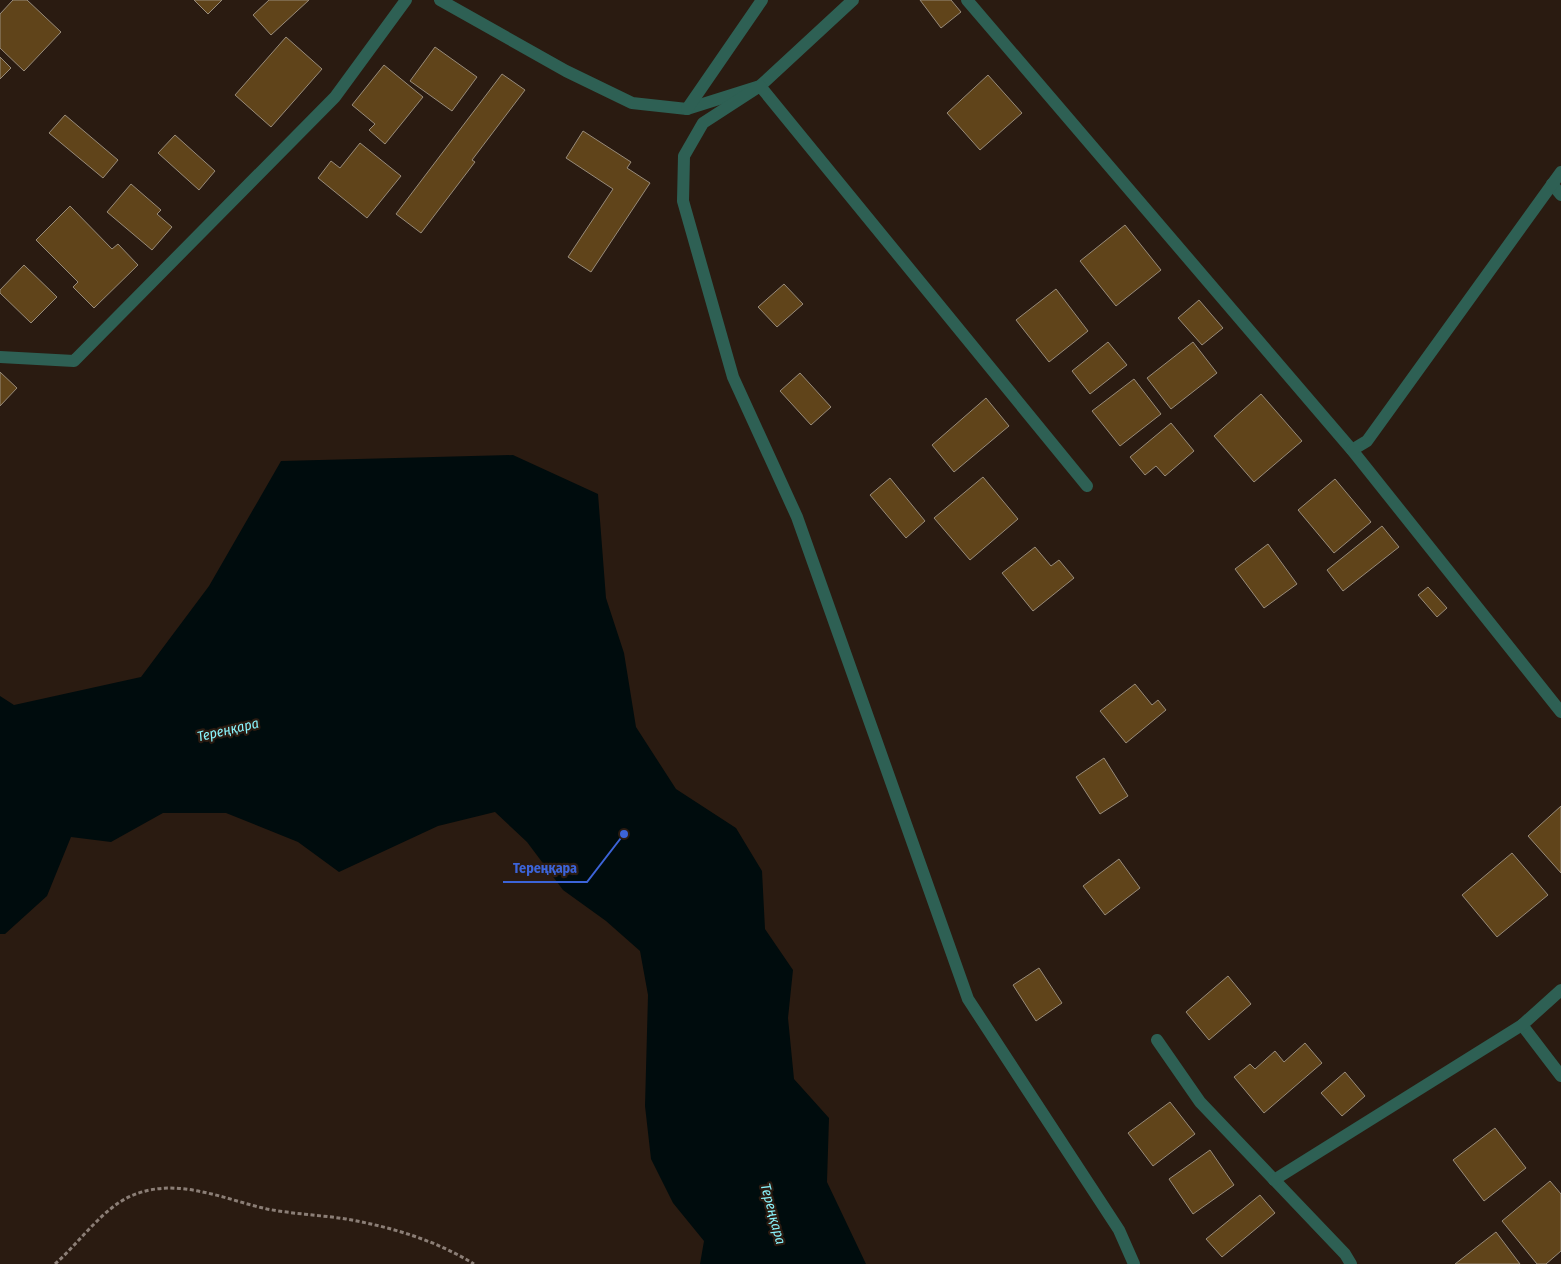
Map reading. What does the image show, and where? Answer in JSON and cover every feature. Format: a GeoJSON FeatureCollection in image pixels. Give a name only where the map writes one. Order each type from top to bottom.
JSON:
{"type":"FeatureCollection","features":[{"type":"Feature","properties":{"kind":"street"},"geometry":{"type":"LineString","coordinates":[[0,357],[74,361],[335,97],[406,0]]}},
{"type":"Feature","properties":{"kind":"street"},"geometry":{"type":"LineString","coordinates":[[440,0],[566,71],[632,103],[687,109],[760,86]]}},
{"type":"Feature","properties":{"kind":"street"},"geometry":{"type":"LineString","coordinates":[[687,109],[762,0]]}},
{"type":"Feature","properties":{"kind":"street"},"geometry":{"type":"LineString","coordinates":[[853,0],[760,86],[704,123],[684,156],[683,201],[733,377],[797,517],[968,999],[1119,1230],[1134,1264]]}},
{"type":"Feature","properties":{"kind":"street"},"geometry":{"type":"LineString","coordinates":[[967,0],[1352,450],[1561,712]]}},
{"type":"Feature","properties":{"kind":"street"},"geometry":{"type":"LineString","coordinates":[[760,86],[1088,486]]}},
{"type":"Feature","properties":{"kind":"street"},"geometry":{"type":"LineString","coordinates":[[1352,450],[1367,441],[1561,172]]}},
{"type":"Feature","properties":{"kind":"street"},"geometry":{"type":"LineString","coordinates":[[1552,184],[1561,195]]}},
{"type":"Feature","properties":{"kind":"street"},"geometry":{"type":"LineString","coordinates":[[1274,1180],[1522,1024],[1561,990]]}},
{"type":"Feature","properties":{"kind":"street"},"geometry":{"type":"LineString","coordinates":[[1522,1024],[1561,1076]]}},
{"type":"Feature","properties":{"kind":"street"},"geometry":{"type":"LineString","coordinates":[[1157,1040],[1200,1102],[1345,1254],[1351,1264]]}},
{"type":"Feature","properties":{"kind":"path"},"geometry":{"type":"LineString","coordinates":[[55,1264],[72,1250],[112,1206],[131,1196],[154,1189],[190,1189],[268,1209],[346,1219],[390,1228],[435,1244],[458,1254],[474,1264]]}},
{"type":"Feature","properties":{"kind":"water"},"geometry":{"type":"Polygon","coordinates":[[[513,455],[598,494],[606,598],[624,653],[636,727],[676,789],[736,828],[762,871],[765,929],[793,970],[788,1018],[794,1079],[829,1118],[827,1182],[866,1264],[700,1264],[704,1241],[673,1203],[651,1159],[645,1106],[648,995],[640,951],[606,921],[563,890],[527,842],[495,812],[438,826],[339,872],[298,842],[226,813],[163,813],[111,842],[71,837],[47,896],[5,934],[0,934],[0,696],[14,705],[141,677],[209,586],[281,461],[513,455]]]}},
{"type":"Feature","properties":{"kind":"building"},"geometry":{"type":"Polygon","coordinates":[[[13,0],[27,0],[61,32],[24,71],[0,48],[0,14],[13,0]]]}},
{"type":"Feature","properties":{"kind":"building"},"geometry":{"type":"Polygon","coordinates":[[[194,0],[222,0],[208,14],[194,0]]]}},
{"type":"Feature","properties":{"kind":"building"},"geometry":{"type":"Polygon","coordinates":[[[269,0],[309,0],[271,35],[253,15],[269,0]]]}},
{"type":"Feature","properties":{"kind":"building"},"geometry":{"type":"Polygon","coordinates":[[[920,0],[951,0],[961,12],[941,28],[920,0]]]}},
{"type":"Feature","properties":{"kind":"building"},"geometry":{"type":"Polygon","coordinates":[[[286,37],[322,69],[271,127],[235,95],[286,37]]]}},
{"type":"Feature","properties":{"kind":"building"},"geometry":{"type":"Polygon","coordinates":[[[435,47],[477,77],[452,111],[410,81],[435,47]]]}},
{"type":"Feature","properties":{"kind":"building"},"geometry":{"type":"Polygon","coordinates":[[[0,57],[11,68],[0,79],[0,57]]]}},
{"type":"Feature","properties":{"kind":"building"},"geometry":{"type":"Polygon","coordinates":[[[384,65],[423,97],[385,144],[369,130],[375,124],[352,105],[384,65]]]}},
{"type":"Feature","properties":{"kind":"building"},"geometry":{"type":"Polygon","coordinates":[[[502,74],[525,90],[472,160],[475,162],[421,233],[396,214],[502,74]]]}},
{"type":"Feature","properties":{"kind":"building"},"geometry":{"type":"Polygon","coordinates":[[[988,75],[1022,113],[980,150],[947,113],[988,75]]]}},
{"type":"Feature","properties":{"kind":"building"},"geometry":{"type":"Polygon","coordinates":[[[65,115],[118,160],[103,178],[49,133],[65,115]]]}},
{"type":"Feature","properties":{"kind":"building"},"geometry":{"type":"Polygon","coordinates":[[[583,131],[631,162],[627,168],[650,183],[591,272],[568,257],[613,189],[566,158],[583,131]]]}},
{"type":"Feature","properties":{"kind":"building"},"geometry":{"type":"Polygon","coordinates":[[[175,135],[215,171],[199,190],[158,153],[175,135]]]}},
{"type":"Feature","properties":{"kind":"building"},"geometry":{"type":"Polygon","coordinates":[[[360,143],[401,176],[367,218],[318,178],[331,161],[340,168],[360,143]]]}},
{"type":"Feature","properties":{"kind":"building"},"geometry":{"type":"Polygon","coordinates":[[[131,184],[161,210],[157,214],[172,227],[152,250],[107,212],[131,184]]]}},
{"type":"Feature","properties":{"kind":"building"},"geometry":{"type":"Polygon","coordinates":[[[70,206],[112,249],[118,244],[138,265],[94,308],[73,287],[78,282],[36,240],[70,206]]]}},
{"type":"Feature","properties":{"kind":"building"},"geometry":{"type":"Polygon","coordinates":[[[1125,225],[1161,270],[1116,306],[1080,261],[1125,225]]]}},
{"type":"Feature","properties":{"kind":"building"},"geometry":{"type":"Polygon","coordinates":[[[24,265],[57,297],[31,323],[0,293],[0,290],[24,265]]]}},
{"type":"Feature","properties":{"kind":"building"},"geometry":{"type":"Polygon","coordinates":[[[784,284],[803,304],[777,327],[758,307],[784,284]]]}},
{"type":"Feature","properties":{"kind":"building"},"geometry":{"type":"Polygon","coordinates":[[[1056,289],[1088,331],[1049,362],[1016,320],[1056,289]]]}},
{"type":"Feature","properties":{"kind":"building"},"geometry":{"type":"Polygon","coordinates":[[[1199,300],[1223,328],[1202,345],[1178,318],[1199,300]]]}},
{"type":"Feature","properties":{"kind":"building"},"geometry":{"type":"Polygon","coordinates":[[[1108,342],[1127,365],[1090,394],[1072,371],[1108,342]]]}},
{"type":"Feature","properties":{"kind":"building"},"geometry":{"type":"Polygon","coordinates":[[[1193,342],[1217,373],[1171,409],[1147,378],[1193,342]]]}},
{"type":"Feature","properties":{"kind":"building"},"geometry":{"type":"Polygon","coordinates":[[[0,372],[17,388],[0,406],[0,372]]]}},
{"type":"Feature","properties":{"kind":"building"},"geometry":{"type":"Polygon","coordinates":[[[800,373],[831,407],[811,425],[780,391],[800,373]]]}},
{"type":"Feature","properties":{"kind":"building"},"geometry":{"type":"Polygon","coordinates":[[[1134,379],[1161,414],[1120,446],[1092,411],[1134,379]]]}},
{"type":"Feature","properties":{"kind":"building"},"geometry":{"type":"Polygon","coordinates":[[[1261,394],[1302,441],[1254,482],[1214,436],[1261,394]]]}},
{"type":"Feature","properties":{"kind":"building"},"geometry":{"type":"Polygon","coordinates":[[[986,398],[1009,426],[954,472],[932,445],[986,398]]]}},
{"type":"Feature","properties":{"kind":"building"},"geometry":{"type":"Polygon","coordinates":[[[1171,423],[1194,451],[1165,476],[1156,466],[1145,475],[1130,457],[1171,423]]]}},
{"type":"Feature","properties":{"kind":"building"},"geometry":{"type":"Polygon","coordinates":[[[983,477],[1018,519],[970,560],[934,518],[983,477]]]}},
{"type":"Feature","properties":{"kind":"building"},"geometry":{"type":"Polygon","coordinates":[[[890,478],[925,521],[906,538],[870,495],[890,478]]]}},
{"type":"Feature","properties":{"kind":"building"},"geometry":{"type":"Polygon","coordinates":[[[1335,479],[1371,522],[1334,553],[1298,510],[1335,479]]]}},
{"type":"Feature","properties":{"kind":"building"},"geometry":{"type":"Polygon","coordinates":[[[1382,526],[1399,547],[1343,591],[1327,570],[1382,526]]]}},
{"type":"Feature","properties":{"kind":"building"},"geometry":{"type":"Polygon","coordinates":[[[1268,544],[1297,584],[1264,608],[1235,569],[1268,544]]]}},
{"type":"Feature","properties":{"kind":"building"},"geometry":{"type":"Polygon","coordinates":[[[1035,547],[1051,566],[1059,560],[1074,578],[1033,611],[1002,573],[1035,547]]]}},
{"type":"Feature","properties":{"kind":"building"},"geometry":{"type":"Polygon","coordinates":[[[1428,587],[1447,608],[1437,617],[1418,595],[1428,587]]]}},
{"type":"Feature","properties":{"kind":"building"},"geometry":{"type":"Polygon","coordinates":[[[1135,684],[1152,705],[1158,700],[1166,710],[1126,743],[1100,711],[1135,684]]]}},
{"type":"Feature","properties":{"kind":"building"},"geometry":{"type":"Polygon","coordinates":[[[1104,758],[1128,796],[1100,814],[1076,777],[1104,758]]]}},
{"type":"Feature","properties":{"kind":"building"},"geometry":{"type":"Polygon","coordinates":[[[1561,806],[1561,873],[1528,836],[1561,806]]]}},
{"type":"Feature","properties":{"kind":"building"},"geometry":{"type":"Polygon","coordinates":[[[1512,853],[1548,895],[1497,937],[1462,895],[1512,853]]]}},
{"type":"Feature","properties":{"kind":"building"},"geometry":{"type":"Polygon","coordinates":[[[1119,859],[1140,888],[1105,915],[1083,886],[1119,859]]]}},
{"type":"Feature","properties":{"kind":"building"},"geometry":{"type":"Polygon","coordinates":[[[1039,968],[1062,1003],[1036,1021],[1013,985],[1039,968]]]}},
{"type":"Feature","properties":{"kind":"building"},"geometry":{"type":"Polygon","coordinates":[[[1228,976],[1251,1004],[1209,1040],[1186,1012],[1228,976]]]}},
{"type":"Feature","properties":{"kind":"building"},"geometry":{"type":"Polygon","coordinates":[[[1305,1043],[1322,1063],[1264,1113],[1234,1077],[1250,1064],[1255,1069],[1275,1051],[1284,1062],[1305,1043]]]}},
{"type":"Feature","properties":{"kind":"building"},"geometry":{"type":"Polygon","coordinates":[[[1345,1072],[1365,1096],[1342,1116],[1321,1093],[1345,1072]]]}},
{"type":"Feature","properties":{"kind":"building"},"geometry":{"type":"Polygon","coordinates":[[[1170,1102],[1195,1134],[1153,1166],[1128,1133],[1170,1102]]]}},
{"type":"Feature","properties":{"kind":"building"},"geometry":{"type":"Polygon","coordinates":[[[1495,1128],[1526,1168],[1484,1201],[1453,1160],[1495,1128]]]}},
{"type":"Feature","properties":{"kind":"building"},"geometry":{"type":"Polygon","coordinates":[[[1210,1150],[1234,1185],[1193,1214],[1169,1179],[1210,1150]]]}},
{"type":"Feature","properties":{"kind":"building"},"geometry":{"type":"Polygon","coordinates":[[[1550,1181],[1561,1194],[1561,1251],[1546,1264],[1537,1264],[1502,1221],[1550,1181]]]}},
{"type":"Feature","properties":{"kind":"building"},"geometry":{"type":"Polygon","coordinates":[[[1260,1195],[1275,1213],[1222,1257],[1206,1239],[1260,1195]]]}},
{"type":"Feature","properties":{"kind":"building"},"geometry":{"type":"Polygon","coordinates":[[[1496,1232],[1520,1264],[1455,1264],[1496,1232]]]}},
{"type":"Feature","properties":{"kind":"place","name":"Тереңқара"},"geometry":{"type":"Point","coordinates":[624,834]}}]}
